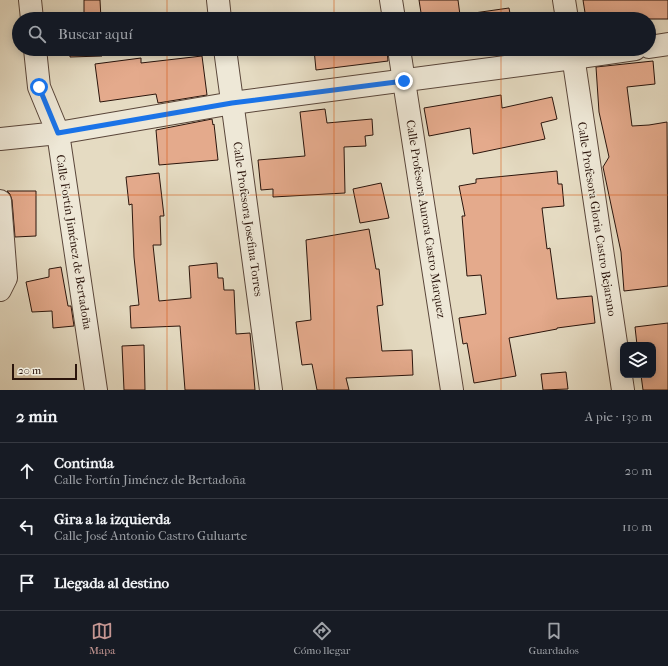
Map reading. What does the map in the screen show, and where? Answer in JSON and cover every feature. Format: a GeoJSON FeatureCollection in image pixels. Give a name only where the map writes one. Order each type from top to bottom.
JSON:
{"type":"FeatureCollection","features":[{"type":"Feature","properties":{"kind":"street"},"geometry":{"type":"LineString","coordinates":[[30,0],[31,12]]}},
{"type":"Feature","properties":{"kind":"street"},"geometry":{"type":"LineString","coordinates":[[218,0],[219,12]]}},
{"type":"Feature","properties":{"kind":"street"},"geometry":{"type":"LineString","coordinates":[[391,0],[393,12]]}},
{"type":"Feature","properties":{"kind":"street"},"geometry":{"type":"LineString","coordinates":[[564,0],[566,12]]}},
{"type":"Feature","properties":{"kind":"street"},"geometry":{"type":"LineString","coordinates":[[656,46],[668,44]]}},
{"type":"Feature","properties":{"kind":"street","name":"Calle Fortín Jiménez de Bertadoña"},"geometry":{"type":"LineString","coordinates":[[36,56],[39,87],[58,133],[96,390]]}},
{"type":"Feature","properties":{"kind":"street","name":"Calle Profesora Josefina Torres"},"geometry":{"type":"LineString","coordinates":[[226,56],[271,390]]}},
{"type":"Feature","properties":{"kind":"street","name":"Calle Profesora Aurora Castro Marquez"},"geometry":{"type":"LineString","coordinates":[[400,56],[452,390]]}},
{"type":"Feature","properties":{"kind":"street"},"geometry":{"type":"LineString","coordinates":[[0,138],[58,133],[232,103],[404,81],[560,56]]}},
{"type":"Feature","properties":{"kind":"street","name":"Calle Profesora Gloria Castro Bejarano"},"geometry":{"type":"LineString","coordinates":[[573,56],[623,390]]}},
{"type":"Feature","properties":{"kind":"street"},"geometry":{"type":"LineString","coordinates":[[0,201],[6,278],[0,290]]}},
{"type":"Feature","properties":{"kind":"building"},"geometry":{"type":"Polygon","coordinates":[[[84,0],[100,0],[101,12],[84,12],[84,0]]]}},
{"type":"Feature","properties":{"kind":"building"},"geometry":{"type":"Polygon","coordinates":[[[419,0],[458,0],[460,12],[421,12],[419,0]]]}},
{"type":"Feature","properties":{"kind":"building"},"geometry":{"type":"Polygon","coordinates":[[[583,0],[668,0],[668,19],[656,19],[656,12],[585,12],[583,0]]]}},
{"type":"Feature","properties":{"kind":"building"},"geometry":{"type":"Polygon","coordinates":[[[509,8],[510,12],[481,12],[509,8]]]}},
{"type":"Feature","properties":{"kind":"building"},"geometry":{"type":"Polygon","coordinates":[[[70,56],[102,56],[70,57],[70,56]]]}},
{"type":"Feature","properties":{"kind":"building"},"geometry":{"type":"Polygon","coordinates":[[[202,56],[207,95],[158,103],[156,94],[100,102],[95,64],[141,58],[141,63],[202,56]]]}},
{"type":"Feature","properties":{"kind":"building"},"geometry":{"type":"Polygon","coordinates":[[[315,56],[388,56],[388,61],[316,70],[315,56]]]}},
{"type":"Feature","properties":{"kind":"building"},"geometry":{"type":"Polygon","coordinates":[[[653,61],[655,84],[627,87],[632,126],[667,122],[668,286],[624,291],[621,252],[603,167],[609,157],[599,112],[596,67],[653,61]]]}},
{"type":"Feature","properties":{"kind":"building"},"geometry":{"type":"Polygon","coordinates":[[[501,95],[502,108],[552,97],[557,119],[541,123],[545,139],[473,154],[470,128],[429,136],[424,108],[501,95]]]}},
{"type":"Feature","properties":{"kind":"building"},"geometry":{"type":"Polygon","coordinates":[[[325,109],[327,123],[372,119],[373,135],[365,136],[366,146],[344,147],[345,193],[273,197],[273,189],[261,190],[258,160],[305,156],[300,112],[325,109]]]}},
{"type":"Feature","properties":{"kind":"building"},"geometry":{"type":"Polygon","coordinates":[[[212,119],[213,125],[214,124],[218,160],[159,165],[156,130],[212,119]]]}},
{"type":"Feature","properties":{"kind":"building"},"geometry":{"type":"Polygon","coordinates":[[[557,171],[558,184],[562,184],[564,206],[542,208],[547,249],[550,248],[557,299],[592,296],[595,323],[557,328],[509,338],[516,376],[474,383],[467,343],[463,344],[459,318],[486,314],[481,275],[467,276],[462,216],[465,216],[459,186],[476,183],[476,179],[557,171]]]}},
{"type":"Feature","properties":{"kind":"building"},"geometry":{"type":"Polygon","coordinates":[[[159,173],[164,216],[160,216],[161,245],[153,245],[159,301],[191,298],[189,266],[217,263],[218,278],[223,278],[224,290],[234,290],[236,334],[250,333],[255,390],[185,390],[180,326],[131,328],[130,306],[139,305],[134,257],[132,204],[129,205],[126,177],[159,173]]]}},
{"type":"Feature","properties":{"kind":"building"},"geometry":{"type":"Polygon","coordinates":[[[381,183],[389,218],[360,223],[353,189],[381,183]]]}},
{"type":"Feature","properties":{"kind":"building"},"geometry":{"type":"Polygon","coordinates":[[[7,191],[36,191],[36,236],[15,237],[12,200],[7,191]]]}},
{"type":"Feature","properties":{"kind":"building"},"geometry":{"type":"Polygon","coordinates":[[[369,229],[376,269],[379,269],[383,305],[377,306],[382,351],[412,350],[413,375],[346,378],[349,390],[317,390],[312,364],[302,365],[296,322],[311,320],[306,240],[369,229]]]}},
{"type":"Feature","properties":{"kind":"building"},"geometry":{"type":"Polygon","coordinates":[[[61,267],[68,306],[71,306],[74,326],[53,328],[52,311],[32,312],[26,282],[49,277],[49,269],[61,267]]]}},
{"type":"Feature","properties":{"kind":"building"},"geometry":{"type":"Polygon","coordinates":[[[668,323],[668,390],[643,390],[641,378],[656,378],[656,342],[637,342],[635,327],[668,323]]]}},
{"type":"Feature","properties":{"kind":"building"},"geometry":{"type":"Polygon","coordinates":[[[144,345],[145,390],[124,390],[122,346],[144,345]]]}},
{"type":"Feature","properties":{"kind":"building"},"geometry":{"type":"Polygon","coordinates":[[[566,372],[568,389],[543,390],[541,374],[566,372]]]}},
{"type":"Feature","properties":{"kind":"route"},"geometry":{"type":"LineString","coordinates":[[39,87],[58,133],[232,103],[404,81]]}}]}
